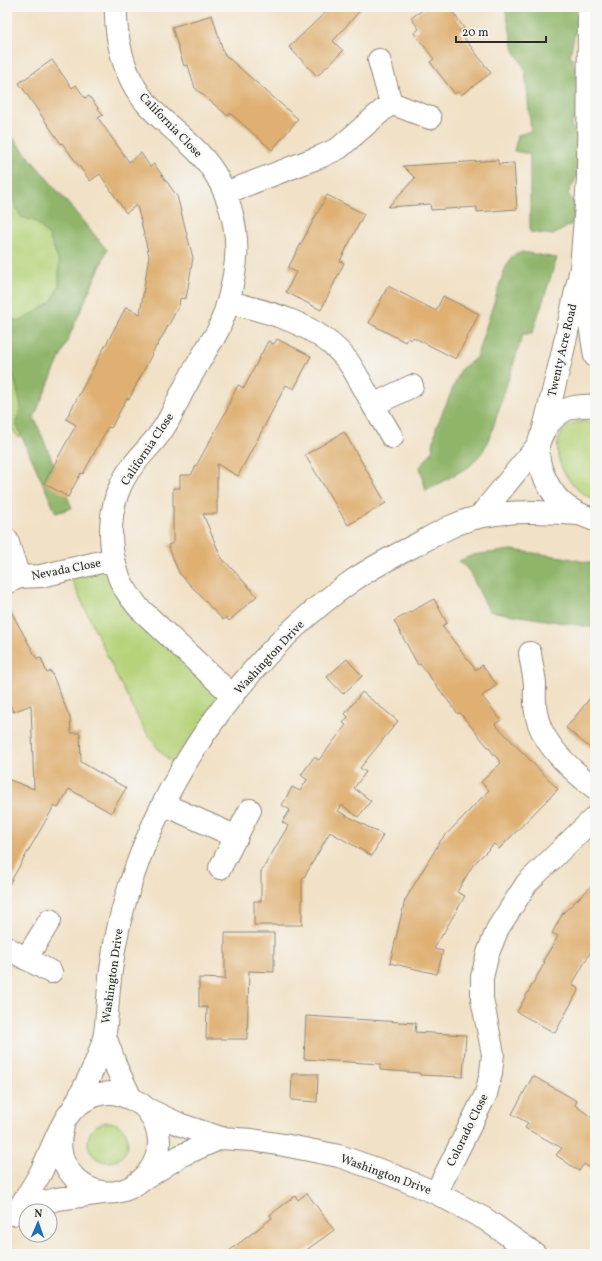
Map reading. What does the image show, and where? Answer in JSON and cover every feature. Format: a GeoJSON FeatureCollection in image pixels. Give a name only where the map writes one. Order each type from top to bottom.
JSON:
{"type":"FeatureCollection","features":[{"type":"Feature","properties":{"kind":"street","name":"California Close"},"geometry":{"type":"LineString","coordinates":[[116,7],[117,28],[121,50],[136,89],[147,104],[199,152],[212,169],[225,193],[231,210],[235,227],[237,249],[234,275],[228,302],[220,326],[184,388],[164,429],[124,478],[115,500],[111,540],[114,559],[119,578],[128,594],[139,608],[233,696]]}},
{"type":"Feature","properties":{"kind":"street","name":"Twenty Acre Road"},"geometry":{"type":"LineString","coordinates":[[541,438],[562,354],[580,268],[588,179],[589,7]]}},
{"type":"Feature","properties":{"kind":"street"},"geometry":{"type":"LineString","coordinates":[[379,60],[391,103]]}},
{"type":"Feature","properties":{"kind":"street"},"geometry":{"type":"LineString","coordinates":[[225,193],[339,148],[391,103]]}},
{"type":"Feature","properties":{"kind":"street"},"geometry":{"type":"LineString","coordinates":[[391,103],[430,118]]}},
{"type":"Feature","properties":{"kind":"street","name":"Twenty Acre Road"},"geometry":{"type":"LineString","coordinates":[[580,268],[595,356]]}},
{"type":"Feature","properties":{"kind":"street"},"geometry":{"type":"LineString","coordinates":[[228,302],[267,312],[297,323],[317,335],[334,348],[346,360],[392,437]]}},
{"type":"Feature","properties":{"kind":"street"},"geometry":{"type":"LineString","coordinates":[[373,405],[412,386]]}},
{"type":"Feature","properties":{"kind":"street"},"geometry":{"type":"LineString","coordinates":[[479,517],[541,438],[555,416],[568,408],[584,405],[595,406]]}},
{"type":"Feature","properties":{"kind":"street"},"geometry":{"type":"LineString","coordinates":[[541,438],[540,466],[548,485],[561,502],[586,517]]}},
{"type":"Feature","properties":{"kind":"street","name":"Washington Drive"},"geometry":{"type":"LineString","coordinates":[[13,1214],[41,1172],[68,1116],[92,1074],[105,1036],[111,968],[118,929],[134,873],[163,804],[180,771],[206,731],[233,696],[270,652],[308,616],[353,581],[399,553],[446,529],[479,517],[513,513],[586,517]]}},
{"type":"Feature","properties":{"kind":"street","name":"Nevada Close"},"geometry":{"type":"LineString","coordinates":[[7,540],[13,580],[41,576],[114,559]]}},
{"type":"Feature","properties":{"kind":"street"},"geometry":{"type":"LineString","coordinates":[[530,653],[535,683],[536,712],[540,728],[548,743],[581,778],[595,788]]}},
{"type":"Feature","properties":{"kind":"street"},"geometry":{"type":"LineString","coordinates":[[163,804],[237,837]]}},
{"type":"Feature","properties":{"kind":"street"},"geometry":{"type":"LineString","coordinates":[[220,868],[250,810]]}},
{"type":"Feature","properties":{"kind":"street","name":"Colorado Close"},"geometry":{"type":"LineString","coordinates":[[436,1193],[486,1094],[491,1073],[493,1054],[482,999],[482,977],[488,953],[498,928],[527,883],[595,817]]}},
{"type":"Feature","properties":{"kind":"street"},"geometry":{"type":"LineString","coordinates":[[26,959],[50,920]]}},
{"type":"Feature","properties":{"kind":"street"},"geometry":{"type":"LineString","coordinates":[[7,948],[51,972]]}},
{"type":"Feature","properties":{"kind":"street","name":"Washington Drive"},"geometry":{"type":"LineString","coordinates":[[105,1036],[117,1069],[138,1103],[181,1125],[221,1138],[252,1140],[339,1156],[385,1172],[436,1193],[485,1219],[535,1254]]}},
{"type":"Feature","properties":{"kind":"street"},"geometry":{"type":"LineString","coordinates":[[100,1094],[116,1094],[138,1103],[154,1120],[159,1136],[158,1152],[152,1168],[141,1181],[127,1190],[110,1192],[94,1190],[78,1182],[67,1169],[61,1154],[60,1138],[68,1116],[85,1099],[100,1094]]}},
{"type":"Feature","properties":{"kind":"street","name":"Washington Drive"},"geometry":{"type":"LineString","coordinates":[[141,1181],[180,1156],[221,1138]]}},
{"type":"Feature","properties":{"kind":"street","name":"Washington Drive"},"geometry":{"type":"LineString","coordinates":[[13,1214],[57,1199],[110,1192]]}},
{"type":"Feature","properties":{"kind":"green space"},"geometry":{"type":"Polygon","coordinates":[[[505,7],[583,7],[583,14],[575,32],[570,55],[581,78],[576,116],[571,125],[583,149],[577,176],[568,194],[576,205],[572,224],[553,235],[530,232],[530,154],[514,151],[518,135],[531,131],[525,69],[514,50],[505,7]]]}},
{"type":"Feature","properties":{"kind":"green space"},"geometry":{"type":"Polygon","coordinates":[[[7,131],[107,250],[34,417],[72,508],[56,513],[16,423],[21,406],[16,384],[9,364],[7,364],[7,319],[21,321],[51,302],[59,286],[59,262],[49,236],[36,222],[21,217],[15,205],[9,183],[7,181],[7,131]]]}},
{"type":"Feature","properties":{"kind":"green space"},"geometry":{"type":"Polygon","coordinates":[[[7,152],[103,261],[19,438],[7,423],[7,152]]]}},
{"type":"Feature","properties":{"kind":"green space"},"geometry":{"type":"Polygon","coordinates":[[[522,252],[557,258],[532,334],[523,334],[491,434],[483,451],[470,466],[426,491],[420,467],[432,452],[436,428],[461,369],[476,358],[504,271],[512,256],[522,252]]]}},
{"type":"Feature","properties":{"kind":"green space"},"geometry":{"type":"Polygon","coordinates":[[[577,422],[595,423],[595,500],[578,490],[571,482],[564,473],[558,453],[558,443],[561,434],[565,429],[571,424],[577,422]]]}},
{"type":"Feature","properties":{"kind":"green space"},"geometry":{"type":"Polygon","coordinates":[[[512,550],[562,557],[595,564],[595,628],[489,611],[469,571],[459,561],[473,555],[512,550]]]}},
{"type":"Feature","properties":{"kind":"green space"},"geometry":{"type":"Polygon","coordinates":[[[114,559],[119,578],[233,696],[180,771],[159,750],[144,729],[118,679],[66,568],[114,559]]]}},
{"type":"Feature","properties":{"kind":"green space"},"geometry":{"type":"Polygon","coordinates":[[[112,1122],[119,1125],[125,1131],[128,1142],[127,1150],[119,1159],[112,1162],[104,1162],[97,1159],[89,1150],[88,1138],[91,1131],[100,1123],[112,1122]]]}},
{"type":"Feature","properties":{"kind":"building"},"geometry":{"type":"Polygon","coordinates":[[[331,7],[363,7],[333,41],[343,51],[317,76],[289,47],[331,7]]]}},
{"type":"Feature","properties":{"kind":"building"},"geometry":{"type":"Polygon","coordinates":[[[427,7],[449,7],[464,28],[459,31],[491,73],[461,95],[458,92],[455,94],[430,62],[434,59],[414,33],[419,29],[411,18],[427,7]]]}},
{"type":"Feature","properties":{"kind":"building"},"geometry":{"type":"Polygon","coordinates":[[[212,15],[224,54],[298,119],[272,150],[230,113],[228,116],[195,88],[188,65],[184,66],[172,27],[212,15]]]}},
{"type":"Feature","properties":{"kind":"building"},"geometry":{"type":"Polygon","coordinates":[[[52,60],[72,88],[76,85],[85,98],[89,96],[103,115],[98,118],[129,162],[141,153],[150,167],[154,164],[177,196],[193,258],[186,299],[180,298],[179,306],[156,346],[129,399],[127,398],[111,428],[108,427],[83,474],[81,473],[68,497],[44,483],[76,425],[66,419],[126,307],[140,314],[149,256],[137,205],[126,213],[100,174],[90,181],[62,143],[61,144],[19,83],[52,60]]]}},
{"type":"Feature","properties":{"kind":"building"},"geometry":{"type":"Polygon","coordinates":[[[498,160],[498,164],[514,163],[517,209],[477,212],[477,207],[431,210],[430,204],[388,207],[415,178],[403,166],[498,160]]]}},
{"type":"Feature","properties":{"kind":"building"},"geometry":{"type":"Polygon","coordinates":[[[327,195],[364,214],[340,261],[344,263],[321,310],[286,292],[296,272],[288,268],[327,195]]]}},
{"type":"Feature","properties":{"kind":"building"},"geometry":{"type":"Polygon","coordinates":[[[388,286],[436,311],[443,296],[479,314],[456,359],[413,337],[411,340],[407,338],[405,342],[369,323],[388,286]]]}},
{"type":"Feature","properties":{"kind":"building"},"geometry":{"type":"Polygon","coordinates":[[[277,339],[311,356],[294,389],[286,385],[238,476],[217,464],[217,514],[203,514],[221,557],[257,596],[229,621],[226,617],[223,620],[179,573],[168,545],[174,543],[173,488],[180,488],[180,475],[191,475],[228,408],[227,407],[238,385],[244,388],[268,341],[274,344],[277,339]]]}},
{"type":"Feature","properties":{"kind":"building"},"geometry":{"type":"Polygon","coordinates":[[[344,432],[386,503],[348,525],[305,455],[344,432]]]}},
{"type":"Feature","properties":{"kind":"building"},"geometry":{"type":"Polygon","coordinates":[[[434,599],[447,623],[442,626],[476,670],[482,665],[497,685],[482,696],[501,720],[495,724],[558,789],[499,849],[494,844],[473,865],[457,892],[465,896],[434,949],[443,951],[437,974],[390,963],[405,900],[441,840],[489,790],[481,782],[501,763],[460,713],[458,714],[420,664],[418,665],[394,621],[434,599]]]}},
{"type":"Feature","properties":{"kind":"building"},"geometry":{"type":"Polygon","coordinates":[[[7,604],[37,659],[41,658],[47,673],[51,671],[70,718],[71,733],[80,733],[81,762],[126,788],[111,813],[69,789],[58,808],[54,806],[7,888],[7,779],[34,789],[31,705],[13,712],[7,697],[7,604]]]}},
{"type":"Feature","properties":{"kind":"building"},"geometry":{"type":"Polygon","coordinates":[[[347,659],[362,676],[343,694],[327,677],[347,659]]]}},
{"type":"Feature","properties":{"kind":"building"},"geometry":{"type":"Polygon","coordinates":[[[362,692],[398,721],[360,768],[366,772],[354,788],[371,801],[358,817],[342,805],[338,811],[383,835],[372,856],[330,832],[302,881],[302,925],[254,925],[254,901],[261,901],[261,872],[288,826],[282,822],[290,810],[282,805],[292,787],[300,791],[307,780],[301,775],[314,757],[319,760],[346,725],[343,723],[348,717],[345,714],[362,692]]]}},
{"type":"Feature","properties":{"kind":"building"},"geometry":{"type":"Polygon","coordinates":[[[595,692],[595,752],[566,728],[595,692]]]}},
{"type":"Feature","properties":{"kind":"building"},"geometry":{"type":"Polygon","coordinates":[[[595,883],[595,944],[572,985],[579,989],[555,1033],[517,1012],[545,962],[543,961],[558,936],[552,933],[563,913],[595,883]]]}},
{"type":"Feature","properties":{"kind":"building"},"geometry":{"type":"Polygon","coordinates":[[[225,933],[274,933],[274,972],[249,971],[247,1039],[206,1039],[207,1007],[199,1007],[199,978],[225,979],[225,933]]]}},
{"type":"Feature","properties":{"kind":"building"},"geometry":{"type":"Polygon","coordinates":[[[306,1016],[416,1023],[415,1032],[466,1035],[463,1077],[420,1075],[420,1073],[380,1070],[380,1064],[304,1059],[306,1016]]]}},
{"type":"Feature","properties":{"kind":"building"},"geometry":{"type":"Polygon","coordinates":[[[292,1074],[318,1074],[317,1102],[291,1100],[292,1074]]]}},
{"type":"Feature","properties":{"kind":"building"},"geometry":{"type":"Polygon","coordinates":[[[533,1076],[577,1101],[575,1105],[595,1120],[595,1172],[584,1164],[579,1171],[556,1155],[562,1148],[525,1128],[528,1123],[512,1114],[533,1076]]]}},
{"type":"Feature","properties":{"kind":"building"},"geometry":{"type":"Polygon","coordinates":[[[307,1193],[334,1230],[301,1254],[225,1254],[272,1218],[270,1215],[295,1196],[298,1200],[307,1193]]]}}]}
